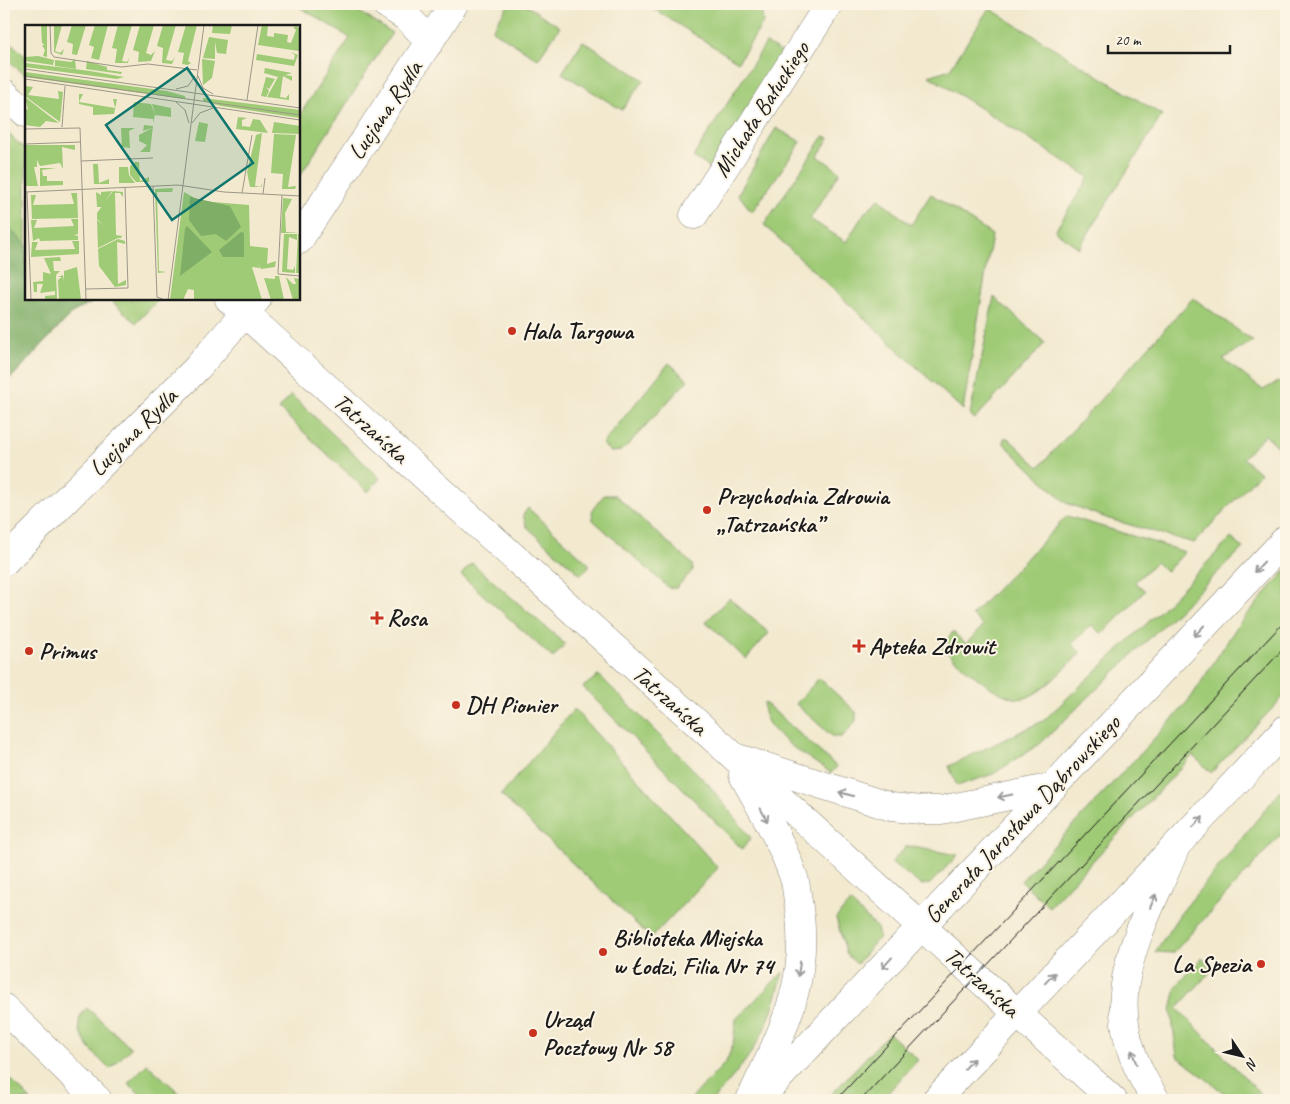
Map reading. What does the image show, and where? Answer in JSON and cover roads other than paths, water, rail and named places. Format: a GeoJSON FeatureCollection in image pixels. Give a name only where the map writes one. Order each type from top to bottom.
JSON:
{"type":"FeatureCollection","features":[{"type":"Feature","properties":{"kind":"street"},"geometry":{"type":"LineString","coordinates":[[386,4],[409,19],[430,42]]}},
{"type":"Feature","properties":{"kind":"street","name":"Lucjana Rydla"},"geometry":{"type":"LineString","coordinates":[[300,238],[454,4]]}},
{"type":"Feature","properties":{"kind":"street","name":"Michała Bałuckiego"},"geometry":{"type":"LineString","coordinates":[[694,215],[829,4]]}},
{"type":"Feature","properties":{"kind":"street"},"geometry":{"type":"LineString","coordinates":[[4,93],[25,112]]}},
{"type":"Feature","properties":{"kind":"street","name":"Lucjana Rydla"},"geometry":{"type":"LineString","coordinates":[[4,562],[197,368],[244,304]]}},
{"type":"Feature","properties":{"kind":"street","name":"Tatrzańska"},"geometry":{"type":"LineString","coordinates":[[244,304],[732,756],[1113,1100]]}},
{"type":"Feature","properties":{"kind":"street","name":"Generała Jarosława Dąbrowskiego"},"geometry":{"type":"LineString","coordinates":[[758,1100],[1286,539]]}},
{"type":"Feature","properties":{"kind":"street"},"geometry":{"type":"LineString","coordinates":[[936,1100],[1016,1013],[1286,729]]}},
{"type":"Feature","properties":{"kind":"street"},"geometry":{"type":"LineString","coordinates":[[732,756],[891,807],[921,810],[941,810],[1053,787]]}},
{"type":"Feature","properties":{"kind":"street"},"geometry":{"type":"LineString","coordinates":[[732,756],[777,838],[794,879],[803,936],[799,970],[789,1017],[750,1100]]}},
{"type":"Feature","properties":{"kind":"street"},"geometry":{"type":"LineString","coordinates":[[1156,1100],[1137,1066],[1130,1046],[1124,1015],[1123,988],[1128,965],[1176,844]]}},
{"type":"Feature","properties":{"kind":"street"},"geometry":{"type":"LineString","coordinates":[[4,1008],[98,1100]]}},
{"type":"Feature","properties":{"kind":"tram line"},"geometry":{"type":"LineString","coordinates":[[836,1100],[1286,620]]}},
{"type":"Feature","properties":{"kind":"tram line"},"geometry":{"type":"LineString","coordinates":[[861,1100],[1286,646]]}},
{"type":"Feature","properties":{"kind":"place","name":"Hala Targowa"},"geometry":{"type":"Point","coordinates":[512,331]}},
{"type":"Feature","properties":{"kind":"place","name":"Przychodnia Zdrowia „Tatrzańska”"},"geometry":{"type":"Point","coordinates":[707,510]}},
{"type":"Feature","properties":{"kind":"place","name":"Rosa"},"geometry":{"type":"Point","coordinates":[377,618]}},
{"type":"Feature","properties":{"kind":"place","name":"Apteka Zdrowit"},"geometry":{"type":"Point","coordinates":[859,646]}},
{"type":"Feature","properties":{"kind":"place","name":"Primus"},"geometry":{"type":"Point","coordinates":[29,651]}},
{"type":"Feature","properties":{"kind":"place","name":"DH Pionier"},"geometry":{"type":"Point","coordinates":[456,705]}},
{"type":"Feature","properties":{"kind":"place","name":"Biblioteka Miejska w Łodzi, Filia Nr 74"},"geometry":{"type":"Point","coordinates":[603,952]}},
{"type":"Feature","properties":{"kind":"place","name":"La Spezia"},"geometry":{"type":"Point","coordinates":[1261,964]}},
{"type":"Feature","properties":{"kind":"place","name":"Urząd Pocztowy Nr 58"},"geometry":{"type":"Point","coordinates":[533,1033]}}]}
